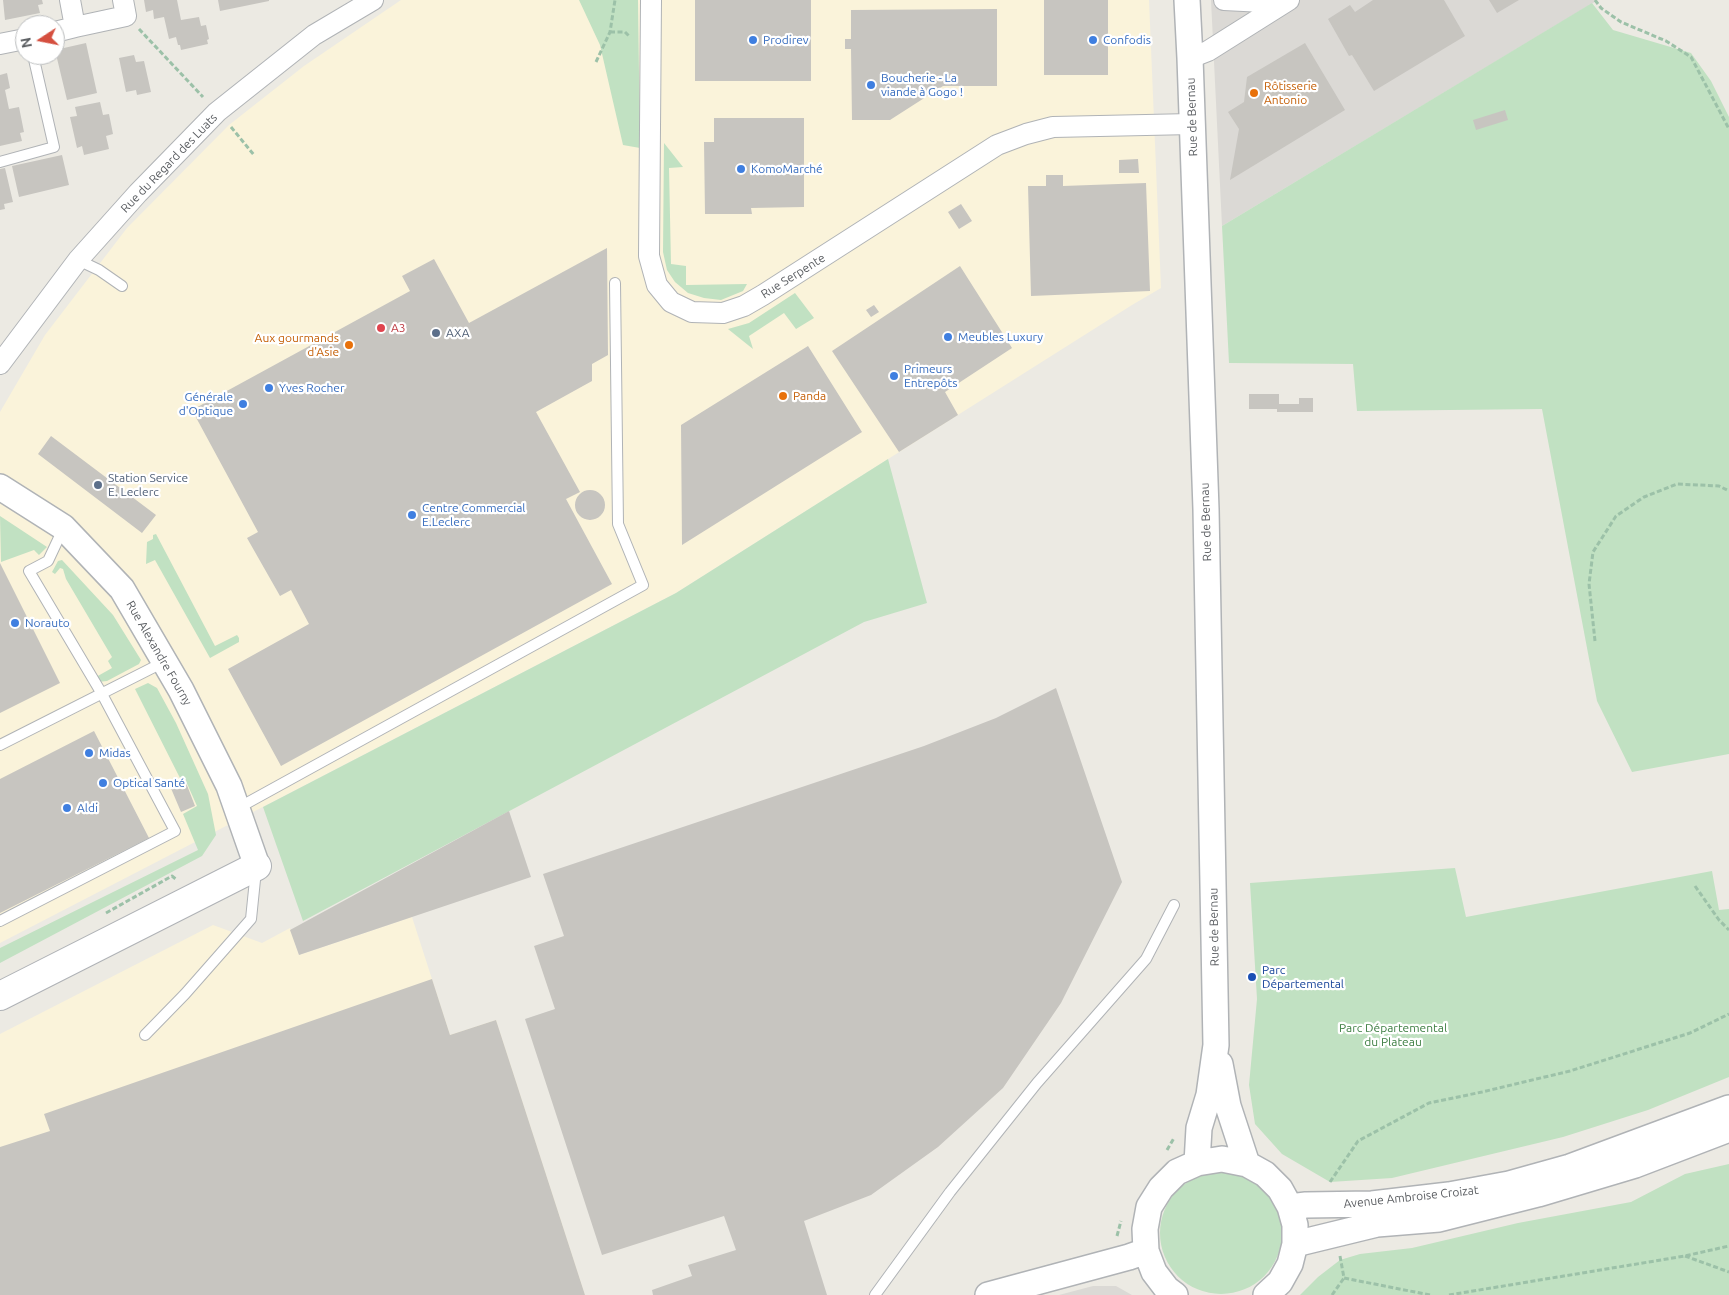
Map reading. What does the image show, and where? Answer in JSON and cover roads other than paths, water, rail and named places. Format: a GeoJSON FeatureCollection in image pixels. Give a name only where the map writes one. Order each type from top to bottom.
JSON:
{"type":"FeatureCollection","features":[{"type":"Feature","properties":{"kind":"main road"},"geometry":{"type":"LineString","coordinates":[[0,996],[257,866]]}},
{"type":"Feature","properties":{"kind":"street"},"geometry":{"type":"LineString","coordinates":[[70,0],[75,27]]}},
{"type":"Feature","properties":{"kind":"street","name":"Rue du Regard des Luats"},"geometry":{"type":"LineString","coordinates":[[0,364],[78,260],[138,193],[217,112],[314,35],[373,0]]}},
{"type":"Feature","properties":{"kind":"street","name":"Rue Serpente"},"geometry":{"type":"LineString","coordinates":[[651,0],[649,256],[657,285],[671,302],[692,312],[723,313],[744,306],[997,145],[1026,134],[1053,128],[1192,124]]}},
{"type":"Feature","properties":{"kind":"street","name":"Rue de Bernau"},"geometry":{"type":"LineString","coordinates":[[1187,0],[1206,508],[1216,1045],[1209,1095],[1200,1128],[1197,1162]]}},
{"type":"Feature","properties":{"kind":"street"},"geometry":{"type":"LineString","coordinates":[[1224,0],[1287,2]]}},
{"type":"Feature","properties":{"kind":"street"},"geometry":{"type":"LineString","coordinates":[[1190,58],[1208,51],[1287,2]]}},
{"type":"Feature","properties":{"kind":"street"},"geometry":{"type":"LineString","coordinates":[[65,30],[125,8]]}},
{"type":"Feature","properties":{"kind":"street"},"geometry":{"type":"LineString","coordinates":[[0,44],[15,41]]}},
{"type":"Feature","properties":{"kind":"street","name":"Rue Alexandre Fourny"},"geometry":{"type":"LineString","coordinates":[[0,488],[64,527],[122,589],[166,661],[229,786],[257,866]]}},
{"type":"Feature","properties":{"kind":"street","name":"Rue de Bernau"},"geometry":{"type":"LineString","coordinates":[[1216,1045],[1228,1106],[1247,1164]]}},
{"type":"Feature","properties":{"kind":"street","name":"Avenue Ambroise Croizat"},"geometry":{"type":"LineString","coordinates":[[1290,1207],[1372,1204],[1449,1195],[1509,1184],[1570,1168],[1729,1108]]}},
{"type":"Feature","properties":{"kind":"street","name":"Avenue Ambroise Croizat"},"geometry":{"type":"LineString","coordinates":[[1295,1244],[1377,1224],[1439,1219],[1538,1194],[1635,1166],[1729,1129]]}},
{"type":"Feature","properties":{"kind":"street"},"geometry":{"type":"LineString","coordinates":[[1175,1295],[1167,1290],[1154,1272],[1146,1251],[1145,1229],[1150,1207],[1161,1188],[1177,1172],[1197,1162],[1222,1159],[1247,1164],[1265,1174],[1280,1189],[1290,1207],[1295,1225],[1295,1244],[1290,1264],[1280,1282],[1266,1295]]}},
{"type":"Feature","properties":{"kind":"street"},"geometry":{"type":"LineString","coordinates":[[988,1295],[1121,1260],[1146,1251]]}},
{"type":"Feature","properties":{"kind":"lane"},"geometry":{"type":"LineString","coordinates":[[0,162],[54,147],[35,65]]}},
{"type":"Feature","properties":{"kind":"lane"},"geometry":{"type":"LineString","coordinates":[[78,260],[99,270],[122,286]]}},
{"type":"Feature","properties":{"kind":"lane"},"geometry":{"type":"LineString","coordinates":[[237,808],[643,585],[618,524],[615,282]]}},
{"type":"Feature","properties":{"kind":"lane"},"geometry":{"type":"LineString","coordinates":[[0,921],[175,831],[102,694],[29,571],[48,561],[64,527]]}},
{"type":"Feature","properties":{"kind":"lane"},"geometry":{"type":"LineString","coordinates":[[0,745],[166,661]]}},
{"type":"Feature","properties":{"kind":"lane"},"geometry":{"type":"LineString","coordinates":[[145,1035],[185,994],[251,919],[257,866]]}},
{"type":"Feature","properties":{"kind":"lane"},"geometry":{"type":"LineString","coordinates":[[875,1295],[950,1192],[1037,1083],[1146,959],[1174,906]]}},
{"type":"Feature","properties":{"kind":"place","name":"Prodirev"},"geometry":{"type":"Point","coordinates":[753,40]}},
{"type":"Feature","properties":{"kind":"place","name":"Confodis"},"geometry":{"type":"Point","coordinates":[1093,40]}},
{"type":"Feature","properties":{"kind":"place","name":"Boucherie - La viande à Gogo !"},"geometry":{"type":"Point","coordinates":[871,85]}},
{"type":"Feature","properties":{"kind":"place","name":"Rôtisserie Antonio"},"geometry":{"type":"Point","coordinates":[1254,93]}},
{"type":"Feature","properties":{"kind":"place","name":"KomoMarché"},"geometry":{"type":"Point","coordinates":[741,169]}},
{"type":"Feature","properties":{"kind":"place","name":"A3"},"geometry":{"type":"Point","coordinates":[381,328]}},
{"type":"Feature","properties":{"kind":"place","name":"AXA"},"geometry":{"type":"Point","coordinates":[436,333]}},
{"type":"Feature","properties":{"kind":"place","name":"Meubles Luxury"},"geometry":{"type":"Point","coordinates":[948,337]}},
{"type":"Feature","properties":{"kind":"place","name":"Aux gourmands d'Asie"},"geometry":{"type":"Point","coordinates":[349,345]}},
{"type":"Feature","properties":{"kind":"place","name":"Primeurs Entrepôts"},"geometry":{"type":"Point","coordinates":[894,376]}},
{"type":"Feature","properties":{"kind":"place","name":"Yves Rocher"},"geometry":{"type":"Point","coordinates":[269,388]}},
{"type":"Feature","properties":{"kind":"place","name":"Panda"},"geometry":{"type":"Point","coordinates":[783,396]}},
{"type":"Feature","properties":{"kind":"place","name":"Générale d'Optique"},"geometry":{"type":"Point","coordinates":[243,404]}},
{"type":"Feature","properties":{"kind":"place","name":"Station Service E. Leclerc"},"geometry":{"type":"Point","coordinates":[98,485]}},
{"type":"Feature","properties":{"kind":"place","name":"Centre Commercial E.Leclerc"},"geometry":{"type":"Point","coordinates":[412,515]}},
{"type":"Feature","properties":{"kind":"place","name":"Norauto"},"geometry":{"type":"Point","coordinates":[15,623]}},
{"type":"Feature","properties":{"kind":"place","name":"Midas"},"geometry":{"type":"Point","coordinates":[89,753]}},
{"type":"Feature","properties":{"kind":"place","name":"Optical Santé"},"geometry":{"type":"Point","coordinates":[103,783]}},
{"type":"Feature","properties":{"kind":"place","name":"Aldi"},"geometry":{"type":"Point","coordinates":[67,808]}},
{"type":"Feature","properties":{"kind":"place","name":"Parc Départemental"},"geometry":{"type":"Point","coordinates":[1252,977]}},
{"type":"Feature","properties":{"kind":"park label","name":"Parc Départemental du Plateau"},"geometry":{"type":"Point","coordinates":[1393,1035]}}]}
